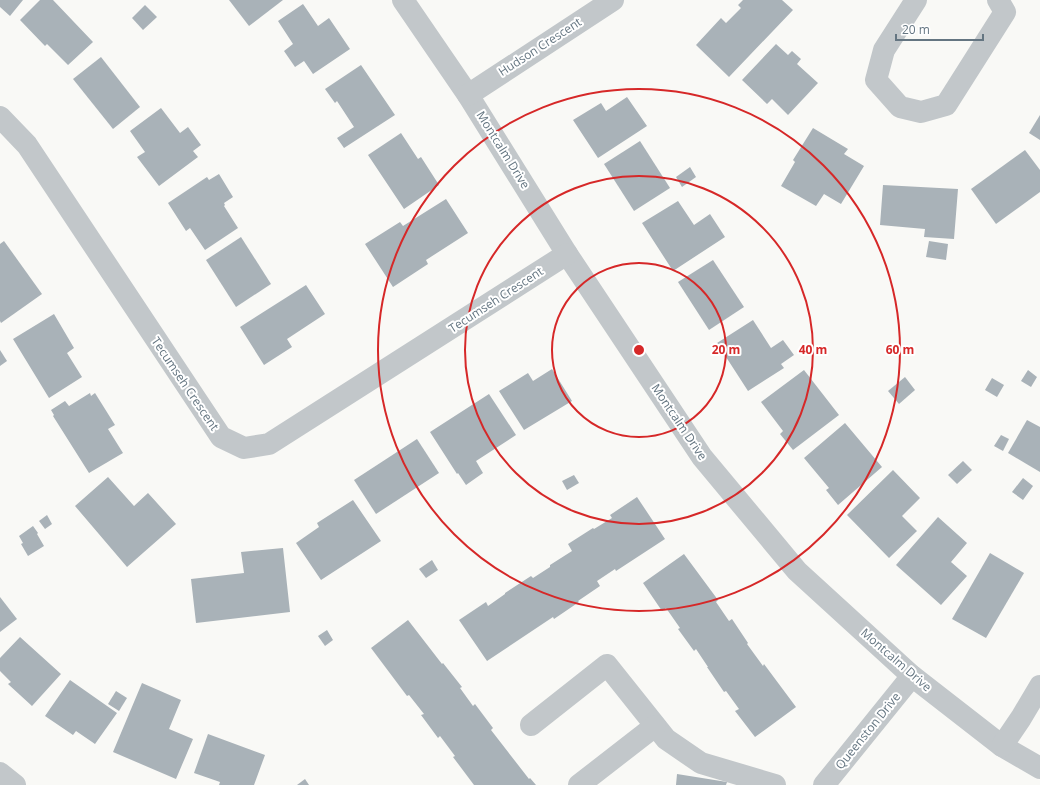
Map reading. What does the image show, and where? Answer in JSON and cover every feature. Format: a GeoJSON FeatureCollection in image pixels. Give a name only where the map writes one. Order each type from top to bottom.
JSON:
{"type":"FeatureCollection","features":[{"type":"Feature","properties":{"kind":"street","name":"Montcalm Drive"},"geometry":{"type":"LineString","coordinates":[[403,0],[468,95],[567,254],[702,457],[797,571],[912,676],[1002,746],[1040,768]]}},
{"type":"Feature","properties":{"kind":"street","name":"Hudson Crescent"},"geometry":{"type":"LineString","coordinates":[[468,95],[613,0]]}},
{"type":"Feature","properties":{"kind":"street"},"geometry":{"type":"LineString","coordinates":[[916,0],[884,50],[876,80],[900,107],[920,112],[946,105],[1005,12],[998,0]]}},
{"type":"Feature","properties":{"kind":"street","name":"Tecumseh Crescent"},"geometry":{"type":"LineString","coordinates":[[0,117],[27,145],[221,437],[244,448],[269,444],[567,254]]}},
{"type":"Feature","properties":{"kind":"street"},"geometry":{"type":"LineString","coordinates":[[531,725],[607,665],[666,739],[701,763],[775,785]]}},
{"type":"Feature","properties":{"kind":"street","name":"Queenston Drive"},"geometry":{"type":"LineString","coordinates":[[824,785],[912,676]]}},
{"type":"Feature","properties":{"kind":"street"},"geometry":{"type":"LineString","coordinates":[[1002,746],[1040,686]]}},
{"type":"Feature","properties":{"kind":"street"},"geometry":{"type":"LineString","coordinates":[[580,785],[655,726]]}},
{"type":"Feature","properties":{"kind":"street"},"geometry":{"type":"LineString","coordinates":[[0,773],[15,785]]}},
{"type":"Feature","properties":{"kind":"building"},"geometry":{"type":"Polygon","coordinates":[[[0,0],[23,0],[10,16],[0,7],[0,0]]]}},
{"type":"Feature","properties":{"kind":"building"},"geometry":{"type":"Polygon","coordinates":[[[40,0],[53,0],[93,42],[68,65],[47,44],[45,46],[20,20],[40,0]]]}},
{"type":"Feature","properties":{"kind":"building"},"geometry":{"type":"Polygon","coordinates":[[[229,0],[283,0],[249,26],[229,0]]]}},
{"type":"Feature","properties":{"kind":"building"},"geometry":{"type":"Polygon","coordinates":[[[743,0],[782,0],[793,10],[729,77],[696,45],[721,18],[726,23],[741,8],[738,5],[743,0]]]}},
{"type":"Feature","properties":{"kind":"building"},"geometry":{"type":"Polygon","coordinates":[[[303,4],[318,26],[329,18],[350,49],[313,74],[304,61],[295,67],[284,51],[293,44],[278,21],[303,4]]]}},
{"type":"Feature","properties":{"kind":"building"},"geometry":{"type":"Polygon","coordinates":[[[145,5],[157,17],[143,30],[132,18],[145,5]]]}},
{"type":"Feature","properties":{"kind":"building"},"geometry":{"type":"Polygon","coordinates":[[[776,44],[788,55],[792,51],[801,59],[797,64],[818,83],[788,115],[772,99],[767,104],[742,80],[776,44]]]}},
{"type":"Feature","properties":{"kind":"building"},"geometry":{"type":"Polygon","coordinates":[[[101,57],[140,107],[113,129],[73,79],[101,57]]]}},
{"type":"Feature","properties":{"kind":"building"},"geometry":{"type":"Polygon","coordinates":[[[361,65],[395,115],[344,148],[337,138],[354,127],[337,101],[335,103],[325,89],[361,65]]]}},
{"type":"Feature","properties":{"kind":"building"},"geometry":{"type":"Polygon","coordinates":[[[627,97],[647,126],[598,158],[573,120],[601,103],[606,111],[627,97]]]}},
{"type":"Feature","properties":{"kind":"building"},"geometry":{"type":"Polygon","coordinates":[[[161,108],[180,133],[188,127],[201,145],[193,151],[198,157],[159,186],[137,157],[145,152],[130,131],[161,108]]]}},
{"type":"Feature","properties":{"kind":"building"},"geometry":{"type":"Polygon","coordinates":[[[1040,115],[1040,140],[1029,133],[1040,115]]]}},
{"type":"Feature","properties":{"kind":"building"},"geometry":{"type":"Polygon","coordinates":[[[813,128],[848,149],[844,154],[864,166],[841,204],[824,194],[816,206],[781,186],[795,162],[793,160],[813,128]]]}},
{"type":"Feature","properties":{"kind":"building"},"geometry":{"type":"Polygon","coordinates":[[[401,133],[418,159],[421,157],[439,185],[404,209],[368,155],[401,133]]]}},
{"type":"Feature","properties":{"kind":"building"},"geometry":{"type":"Polygon","coordinates":[[[640,141],[670,188],[634,211],[604,164],[640,141]]]}},
{"type":"Feature","properties":{"kind":"building"},"geometry":{"type":"Polygon","coordinates":[[[1025,150],[1040,170],[1040,192],[996,224],[971,189],[1025,150]]]}},
{"type":"Feature","properties":{"kind":"building"},"geometry":{"type":"Polygon","coordinates":[[[690,167],[696,177],[682,187],[676,177],[690,167]]]}},
{"type":"Feature","properties":{"kind":"building"},"geometry":{"type":"Polygon","coordinates":[[[219,174],[233,197],[224,203],[224,206],[238,228],[205,250],[190,228],[186,231],[168,203],[207,177],[209,180],[219,174]]]}},
{"type":"Feature","properties":{"kind":"building"},"geometry":{"type":"Polygon","coordinates":[[[883,185],[958,189],[954,239],[924,237],[925,229],[880,225],[883,185]]]}},
{"type":"Feature","properties":{"kind":"building"},"geometry":{"type":"Polygon","coordinates":[[[446,199],[468,233],[426,260],[428,264],[393,287],[365,244],[400,222],[403,226],[446,199]]]}},
{"type":"Feature","properties":{"kind":"building"},"geometry":{"type":"Polygon","coordinates":[[[678,201],[694,225],[710,214],[725,237],[673,271],[642,223],[678,201]]]}},
{"type":"Feature","properties":{"kind":"building"},"geometry":{"type":"Polygon","coordinates":[[[241,237],[271,284],[236,307],[206,260],[241,237]]]}},
{"type":"Feature","properties":{"kind":"building"},"geometry":{"type":"Polygon","coordinates":[[[4,241],[42,294],[1,323],[0,244],[4,241]]]}},
{"type":"Feature","properties":{"kind":"building"},"geometry":{"type":"Polygon","coordinates":[[[929,241],[948,244],[946,260],[926,257],[929,241]]]}},
{"type":"Feature","properties":{"kind":"building"},"geometry":{"type":"Polygon","coordinates":[[[713,260],[744,307],[709,330],[678,282],[713,260]]]}},
{"type":"Feature","properties":{"kind":"building"},"geometry":{"type":"Polygon","coordinates":[[[306,285],[325,314],[287,339],[292,347],[264,365],[240,327],[306,285]]]}},
{"type":"Feature","properties":{"kind":"building"},"geometry":{"type":"Polygon","coordinates":[[[54,314],[74,348],[67,353],[82,377],[49,398],[13,339],[54,314]]]}},
{"type":"Feature","properties":{"kind":"building"},"geometry":{"type":"Polygon","coordinates":[[[753,320],[771,348],[783,340],[794,355],[781,364],[784,368],[748,391],[717,343],[753,320]]]}},
{"type":"Feature","properties":{"kind":"building"},"geometry":{"type":"Polygon","coordinates":[[[0,350],[7,361],[0,366],[0,350]]]}},
{"type":"Feature","properties":{"kind":"building"},"geometry":{"type":"Polygon","coordinates":[[[552,369],[572,401],[524,430],[499,391],[528,373],[533,381],[552,369]]]}},
{"type":"Feature","properties":{"kind":"building"},"geometry":{"type":"Polygon","coordinates":[[[804,370],[839,415],[793,450],[780,434],[783,431],[761,402],[804,370]]]}},
{"type":"Feature","properties":{"kind":"building"},"geometry":{"type":"Polygon","coordinates":[[[1028,370],[1037,377],[1031,387],[1021,381],[1028,370]]]}},
{"type":"Feature","properties":{"kind":"building"},"geometry":{"type":"Polygon","coordinates":[[[905,377],[915,390],[899,404],[888,391],[905,377]]]}},
{"type":"Feature","properties":{"kind":"building"},"geometry":{"type":"Polygon","coordinates":[[[992,378],[1004,385],[997,397],[985,390],[992,378]]]}},
{"type":"Feature","properties":{"kind":"building"},"geometry":{"type":"Polygon","coordinates":[[[90,393],[91,396],[95,393],[115,425],[108,429],[123,453],[89,473],[53,416],[54,415],[51,410],[65,401],[69,406],[90,393]]]}},
{"type":"Feature","properties":{"kind":"building"},"geometry":{"type":"Polygon","coordinates":[[[489,394],[516,435],[476,461],[483,473],[466,485],[458,473],[457,474],[430,432],[489,394]]]}},
{"type":"Feature","properties":{"kind":"building"},"geometry":{"type":"Polygon","coordinates":[[[1027,420],[1040,427],[1040,472],[1008,453],[1027,420]]]}},
{"type":"Feature","properties":{"kind":"building"},"geometry":{"type":"Polygon","coordinates":[[[845,423],[882,467],[838,505],[826,490],[829,488],[804,458],[845,423]]]}},
{"type":"Feature","properties":{"kind":"building"},"geometry":{"type":"Polygon","coordinates":[[[1001,435],[1009,439],[1003,451],[994,446],[1001,435]]]}},
{"type":"Feature","properties":{"kind":"building"},"geometry":{"type":"Polygon","coordinates":[[[417,439],[439,473],[376,514],[354,480],[417,439]]]}},
{"type":"Feature","properties":{"kind":"building"},"geometry":{"type":"Polygon","coordinates":[[[963,461],[972,470],[957,484],[948,475],[963,461]]]}},
{"type":"Feature","properties":{"kind":"building"},"geometry":{"type":"Polygon","coordinates":[[[893,470],[920,498],[902,516],[917,531],[889,558],[847,515],[893,470]]]}},
{"type":"Feature","properties":{"kind":"building"},"geometry":{"type":"Polygon","coordinates":[[[574,475],[579,483],[567,490],[562,481],[574,475]]]}},
{"type":"Feature","properties":{"kind":"building"},"geometry":{"type":"Polygon","coordinates":[[[108,477],[134,506],[148,493],[176,524],[127,567],[75,506],[108,477]]]}},
{"type":"Feature","properties":{"kind":"building"},"geometry":{"type":"Polygon","coordinates":[[[1023,478],[1033,486],[1023,500],[1012,492],[1023,478]]]}},
{"type":"Feature","properties":{"kind":"building"},"geometry":{"type":"Polygon","coordinates":[[[637,497],[665,539],[616,571],[615,569],[597,581],[600,586],[578,601],[579,602],[554,619],[553,617],[487,661],[459,620],[486,602],[488,606],[531,576],[533,578],[550,567],[550,565],[572,551],[568,544],[612,518],[610,515],[637,497]]]}},
{"type":"Feature","properties":{"kind":"building"},"geometry":{"type":"Polygon","coordinates":[[[353,500],[381,541],[321,580],[296,543],[319,527],[317,523],[353,500]]]}},
{"type":"Feature","properties":{"kind":"building"},"geometry":{"type":"Polygon","coordinates":[[[47,515],[52,524],[45,529],[39,521],[47,515]]]}},
{"type":"Feature","properties":{"kind":"building"},"geometry":{"type":"Polygon","coordinates":[[[938,517],[967,543],[951,562],[967,576],[941,605],[896,565],[938,517]]]}},
{"type":"Feature","properties":{"kind":"building"},"geometry":{"type":"Polygon","coordinates":[[[33,526],[44,546],[28,556],[21,544],[23,543],[19,536],[33,526]]]}},
{"type":"Feature","properties":{"kind":"building"},"geometry":{"type":"Polygon","coordinates":[[[283,548],[290,612],[196,623],[191,579],[244,573],[241,552],[283,548]]]}},
{"type":"Feature","properties":{"kind":"building"},"geometry":{"type":"Polygon","coordinates":[[[990,553],[1024,573],[986,638],[952,619],[990,553]]]}},
{"type":"Feature","properties":{"kind":"building"},"geometry":{"type":"Polygon","coordinates":[[[684,554],[718,600],[716,602],[729,621],[732,619],[748,643],[747,644],[763,666],[764,664],[796,707],[755,737],[735,711],[739,709],[726,691],[724,692],[696,649],[694,651],[678,629],[680,628],[666,608],[662,611],[643,583],[684,554]]]}},
{"type":"Feature","properties":{"kind":"building"},"geometry":{"type":"Polygon","coordinates":[[[432,560],[438,570],[426,578],[419,569],[432,560]]]}},
{"type":"Feature","properties":{"kind":"building"},"geometry":{"type":"Polygon","coordinates":[[[0,597],[17,619],[0,632],[0,597]]]}},
{"type":"Feature","properties":{"kind":"building"},"geometry":{"type":"Polygon","coordinates":[[[408,620],[462,687],[460,688],[473,706],[475,704],[493,728],[491,730],[529,779],[530,778],[536,785],[474,785],[453,757],[455,756],[440,736],[438,738],[421,715],[424,714],[409,695],[407,696],[371,648],[408,620]]]}},
{"type":"Feature","properties":{"kind":"building"},"geometry":{"type":"Polygon","coordinates":[[[327,630],[333,640],[325,646],[318,636],[327,630]]]}},
{"type":"Feature","properties":{"kind":"building"},"geometry":{"type":"Polygon","coordinates":[[[20,637],[61,674],[32,706],[8,684],[11,682],[0,671],[0,658],[20,637]]]}},
{"type":"Feature","properties":{"kind":"building"},"geometry":{"type":"Polygon","coordinates":[[[70,680],[117,713],[95,744],[76,731],[73,735],[45,716],[70,680]]]}},
{"type":"Feature","properties":{"kind":"building"},"geometry":{"type":"Polygon","coordinates":[[[142,683],[181,700],[169,729],[193,739],[176,779],[113,752],[142,683]]]}},
{"type":"Feature","properties":{"kind":"building"},"geometry":{"type":"Polygon","coordinates":[[[116,691],[127,698],[119,711],[108,704],[116,691]]]}},
{"type":"Feature","properties":{"kind":"building"},"geometry":{"type":"Polygon","coordinates":[[[208,734],[265,755],[254,785],[219,785],[220,782],[194,773],[208,734]]]}},
{"type":"Feature","properties":{"kind":"building"},"geometry":{"type":"Polygon","coordinates":[[[677,774],[727,782],[726,785],[676,785],[677,774]]]}},
{"type":"Feature","properties":{"kind":"building"},"geometry":{"type":"Polygon","coordinates":[[[305,779],[309,785],[297,785],[305,779]]]}}]}
